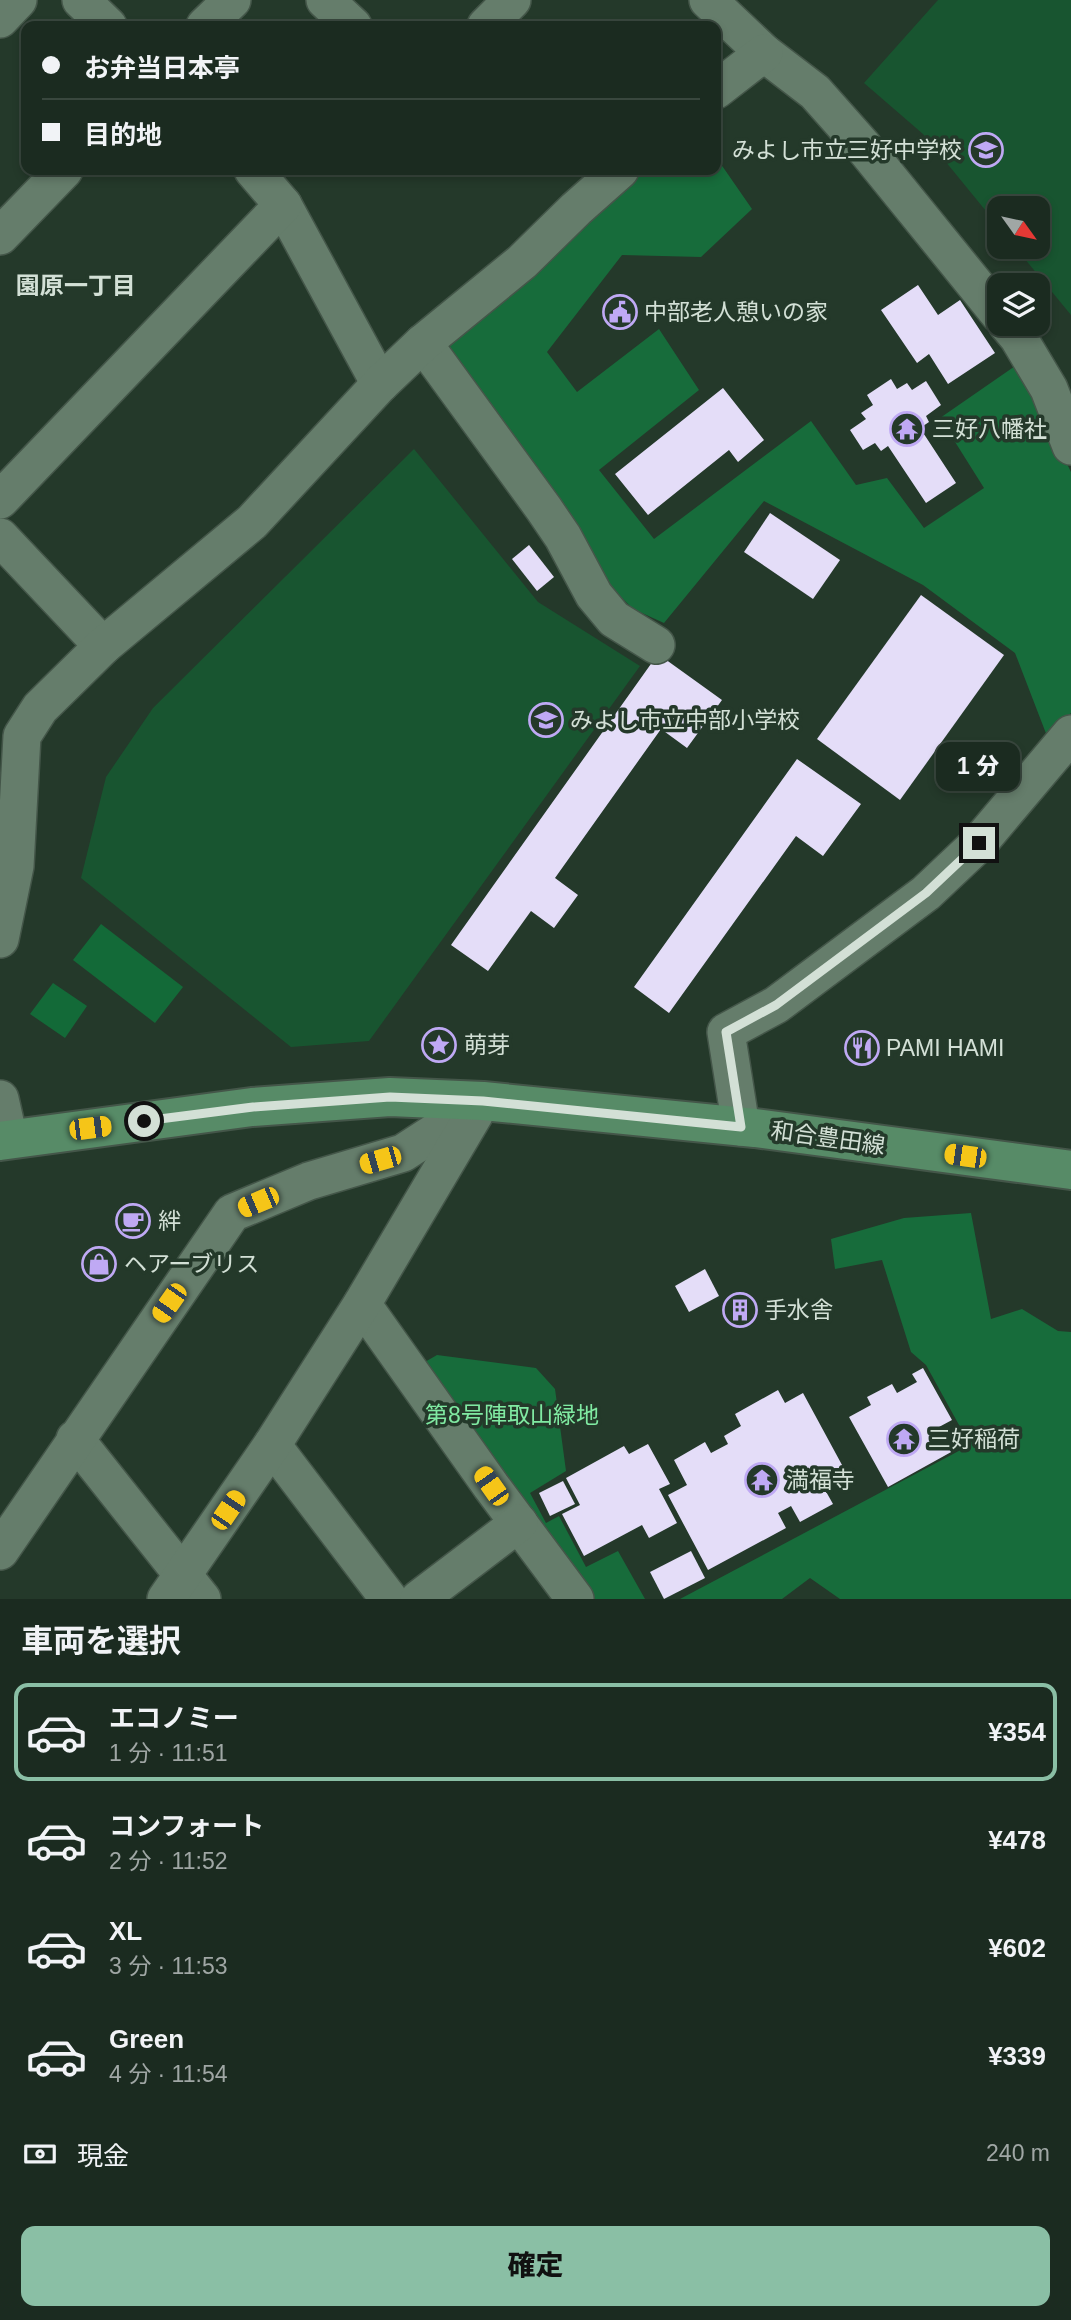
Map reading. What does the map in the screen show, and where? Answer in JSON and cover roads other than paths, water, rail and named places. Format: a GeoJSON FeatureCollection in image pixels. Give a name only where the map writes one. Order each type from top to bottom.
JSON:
{"type":"FeatureCollection","features":[{"type":"Feature","properties":{"kind":"main road","name":"和合豊田線"},"geometry":{"type":"LineString","coordinates":[[5,1140],[253,1107],[390,1097],[483,1101],[741,1127],[1071,1170]]}},
{"type":"Feature","properties":{"kind":"street"},"geometry":{"type":"LineString","coordinates":[[0,19],[18,0]]}},
{"type":"Feature","properties":{"kind":"street"},"geometry":{"type":"LineString","coordinates":[[81,0],[103,21]]}},
{"type":"Feature","properties":{"kind":"street"},"geometry":{"type":"LineString","coordinates":[[210,21],[232,0]]}},
{"type":"Feature","properties":{"kind":"street"},"geometry":{"type":"LineString","coordinates":[[325,0],[348,21]]}},
{"type":"Feature","properties":{"kind":"street"},"geometry":{"type":"LineString","coordinates":[[491,21],[512,0]]}},
{"type":"Feature","properties":{"kind":"street"},"geometry":{"type":"LineString","coordinates":[[708,0],[764,53],[815,92],[862,145],[987,299]]}},
{"type":"Feature","properties":{"kind":"street"},"geometry":{"type":"LineString","coordinates":[[721,86],[764,53]]}},
{"type":"Feature","properties":{"kind":"street"},"geometry":{"type":"LineString","coordinates":[[0,236],[59,175]]}},
{"type":"Feature","properties":{"kind":"street"},"geometry":{"type":"LineString","coordinates":[[257,175],[283,205],[380,384]]}},
{"type":"Feature","properties":{"kind":"street"},"geometry":{"type":"LineString","coordinates":[[0,939],[15,866],[22,736],[40,708],[103,646],[252,522],[380,384],[423,343],[522,262],[615,175]]}},
{"type":"Feature","properties":{"kind":"street"},"geometry":{"type":"LineString","coordinates":[[0,500],[283,205]]}},
{"type":"Feature","properties":{"kind":"street"},"geometry":{"type":"LineString","coordinates":[[1017,336],[1049,389],[1071,446]]}},
{"type":"Feature","properties":{"kind":"street"},"geometry":{"type":"LineString","coordinates":[[423,343],[564,537],[594,595],[614,619],[656,645]]}},
{"type":"Feature","properties":{"kind":"street"},"geometry":{"type":"LineString","coordinates":[[0,537],[103,646]]}},
{"type":"Feature","properties":{"kind":"street"},"geometry":{"type":"LineString","coordinates":[[741,1127],[726,1032],[776,1005],[926,893],[979,843],[1071,734]]}},
{"type":"Feature","properties":{"kind":"street"},"geometry":{"type":"LineString","coordinates":[[0,1099],[5,1140]]}},
{"type":"Feature","properties":{"kind":"street"},"geometry":{"type":"LineString","coordinates":[[75,1439],[184,1591],[272,1445],[362,1304],[483,1101]]}},
{"type":"Feature","properties":{"kind":"street"},"geometry":{"type":"LineString","coordinates":[[0,1551],[232,1213],[309,1181],[403,1153],[483,1101]]}},
{"type":"Feature","properties":{"kind":"street"},"geometry":{"type":"LineString","coordinates":[[362,1304],[575,1599]]}},
{"type":"Feature","properties":{"kind":"street"},"geometry":{"type":"LineString","coordinates":[[272,1445],[389,1599]]}},
{"type":"Feature","properties":{"kind":"street"},"geometry":{"type":"LineString","coordinates":[[419,1599],[519,1523]]}},
{"type":"Feature","properties":{"kind":"place","name":"みよし市立三好中学校"},"geometry":{"type":"Point","coordinates":[986,150]}},
{"type":"Feature","properties":{"kind":"place","name":"中部老人憩いの家"},"geometry":{"type":"Point","coordinates":[620,312]}},
{"type":"Feature","properties":{"kind":"place","name":"三好八幡社"},"geometry":{"type":"Point","coordinates":[907,429]}},
{"type":"Feature","properties":{"kind":"place","name":"みよし市立中部小学校"},"geometry":{"type":"Point","coordinates":[546,720]}},
{"type":"Feature","properties":{"kind":"place","name":"萌芽"},"geometry":{"type":"Point","coordinates":[439,1045]}},
{"type":"Feature","properties":{"kind":"place","name":"PAMI HAMI"},"geometry":{"type":"Point","coordinates":[862,1048]}},
{"type":"Feature","properties":{"kind":"place","name":"絆"},"geometry":{"type":"Point","coordinates":[133,1221]}},
{"type":"Feature","properties":{"kind":"place","name":"ヘアーブリス"},"geometry":{"type":"Point","coordinates":[99,1264]}},
{"type":"Feature","properties":{"kind":"place","name":"手水舎"},"geometry":{"type":"Point","coordinates":[740,1310]}},
{"type":"Feature","properties":{"kind":"place","name":"三好稲荷"},"geometry":{"type":"Point","coordinates":[904,1439]}},
{"type":"Feature","properties":{"kind":"place","name":"満福寺"},"geometry":{"type":"Point","coordinates":[762,1480]}},
{"type":"Feature","properties":{"kind":"district","name":"園原一丁目"},"geometry":{"type":"Point","coordinates":[76,286]}},
{"type":"Feature","properties":{"kind":"park label","name":"第8号陣取山緑地"},"geometry":{"type":"Point","coordinates":[512,1415]}}]}
